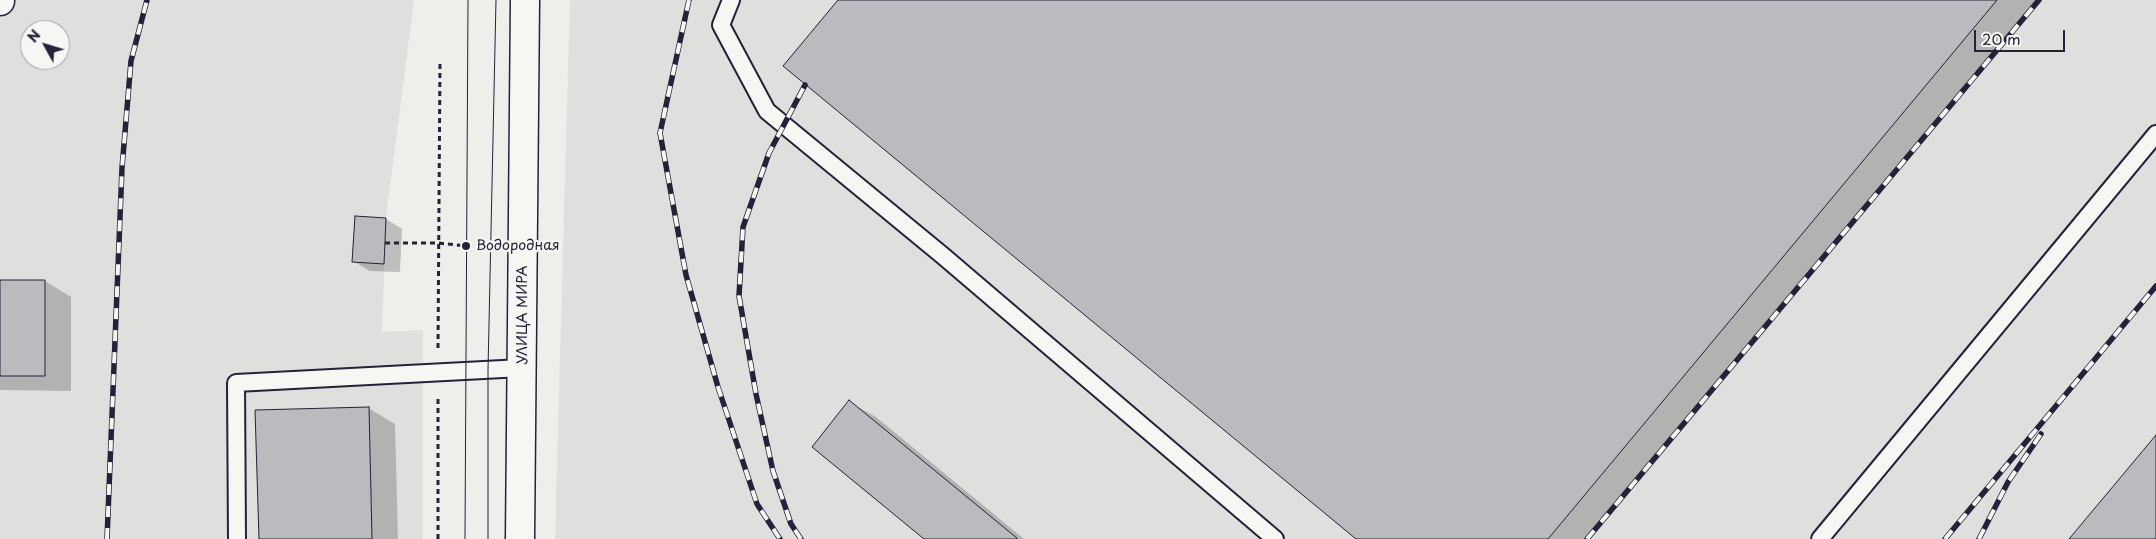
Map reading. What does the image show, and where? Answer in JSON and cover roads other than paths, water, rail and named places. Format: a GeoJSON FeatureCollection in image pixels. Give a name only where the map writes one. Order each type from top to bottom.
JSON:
{"type":"FeatureCollection","features":[{"type":"Feature","properties":{"kind":"main road","name":"УЛИЦА МИРА"},"geometry":{"type":"LineString","coordinates":[[520,539],[525,0]]}},
{"type":"Feature","properties":{"kind":"lane"},"geometry":{"type":"LineString","coordinates":[[731,0],[721,25],[767,111],[942,254],[1275,539]]}},
{"type":"Feature","properties":{"kind":"lane"},"geometry":{"type":"LineString","coordinates":[[1820,539],[2156,134]]}},
{"type":"Feature","properties":{"kind":"lane"},"geometry":{"type":"LineString","coordinates":[[237,539],[236,383],[522,368]]}},
{"type":"Feature","properties":{"kind":"tram line"},"geometry":{"type":"LineString","coordinates":[[465,539],[468,0]]}},
{"type":"Feature","properties":{"kind":"tram line"},"geometry":{"type":"LineString","coordinates":[[488,539],[488,370],[496,0]]}},
{"type":"Feature","properties":{"kind":"railway"},"geometry":{"type":"LineString","coordinates":[[107,539],[122,168],[131,61],[147,0]]}},
{"type":"Feature","properties":{"kind":"railway"},"geometry":{"type":"LineString","coordinates":[[689,0],[660,133],[686,275],[718,387],[757,504],[780,539]]}},
{"type":"Feature","properties":{"kind":"railway"},"geometry":{"type":"LineString","coordinates":[[1587,539],[2039,0]]}},
{"type":"Feature","properties":{"kind":"railway"},"geometry":{"type":"LineString","coordinates":[[801,539],[791,524],[773,471],[756,394],[739,296],[743,227],[769,153],[805,85]]}},
{"type":"Feature","properties":{"kind":"railway"},"geometry":{"type":"LineString","coordinates":[[1945,539],[2156,286]]}},
{"type":"Feature","properties":{"kind":"railway"},"geometry":{"type":"LineString","coordinates":[[1979,539],[2008,482],[2041,434]]}},
{"type":"Feature","properties":{"kind":"place","name":"Водородная"},"geometry":{"type":"Point","coordinates":[466,246]}}]}
